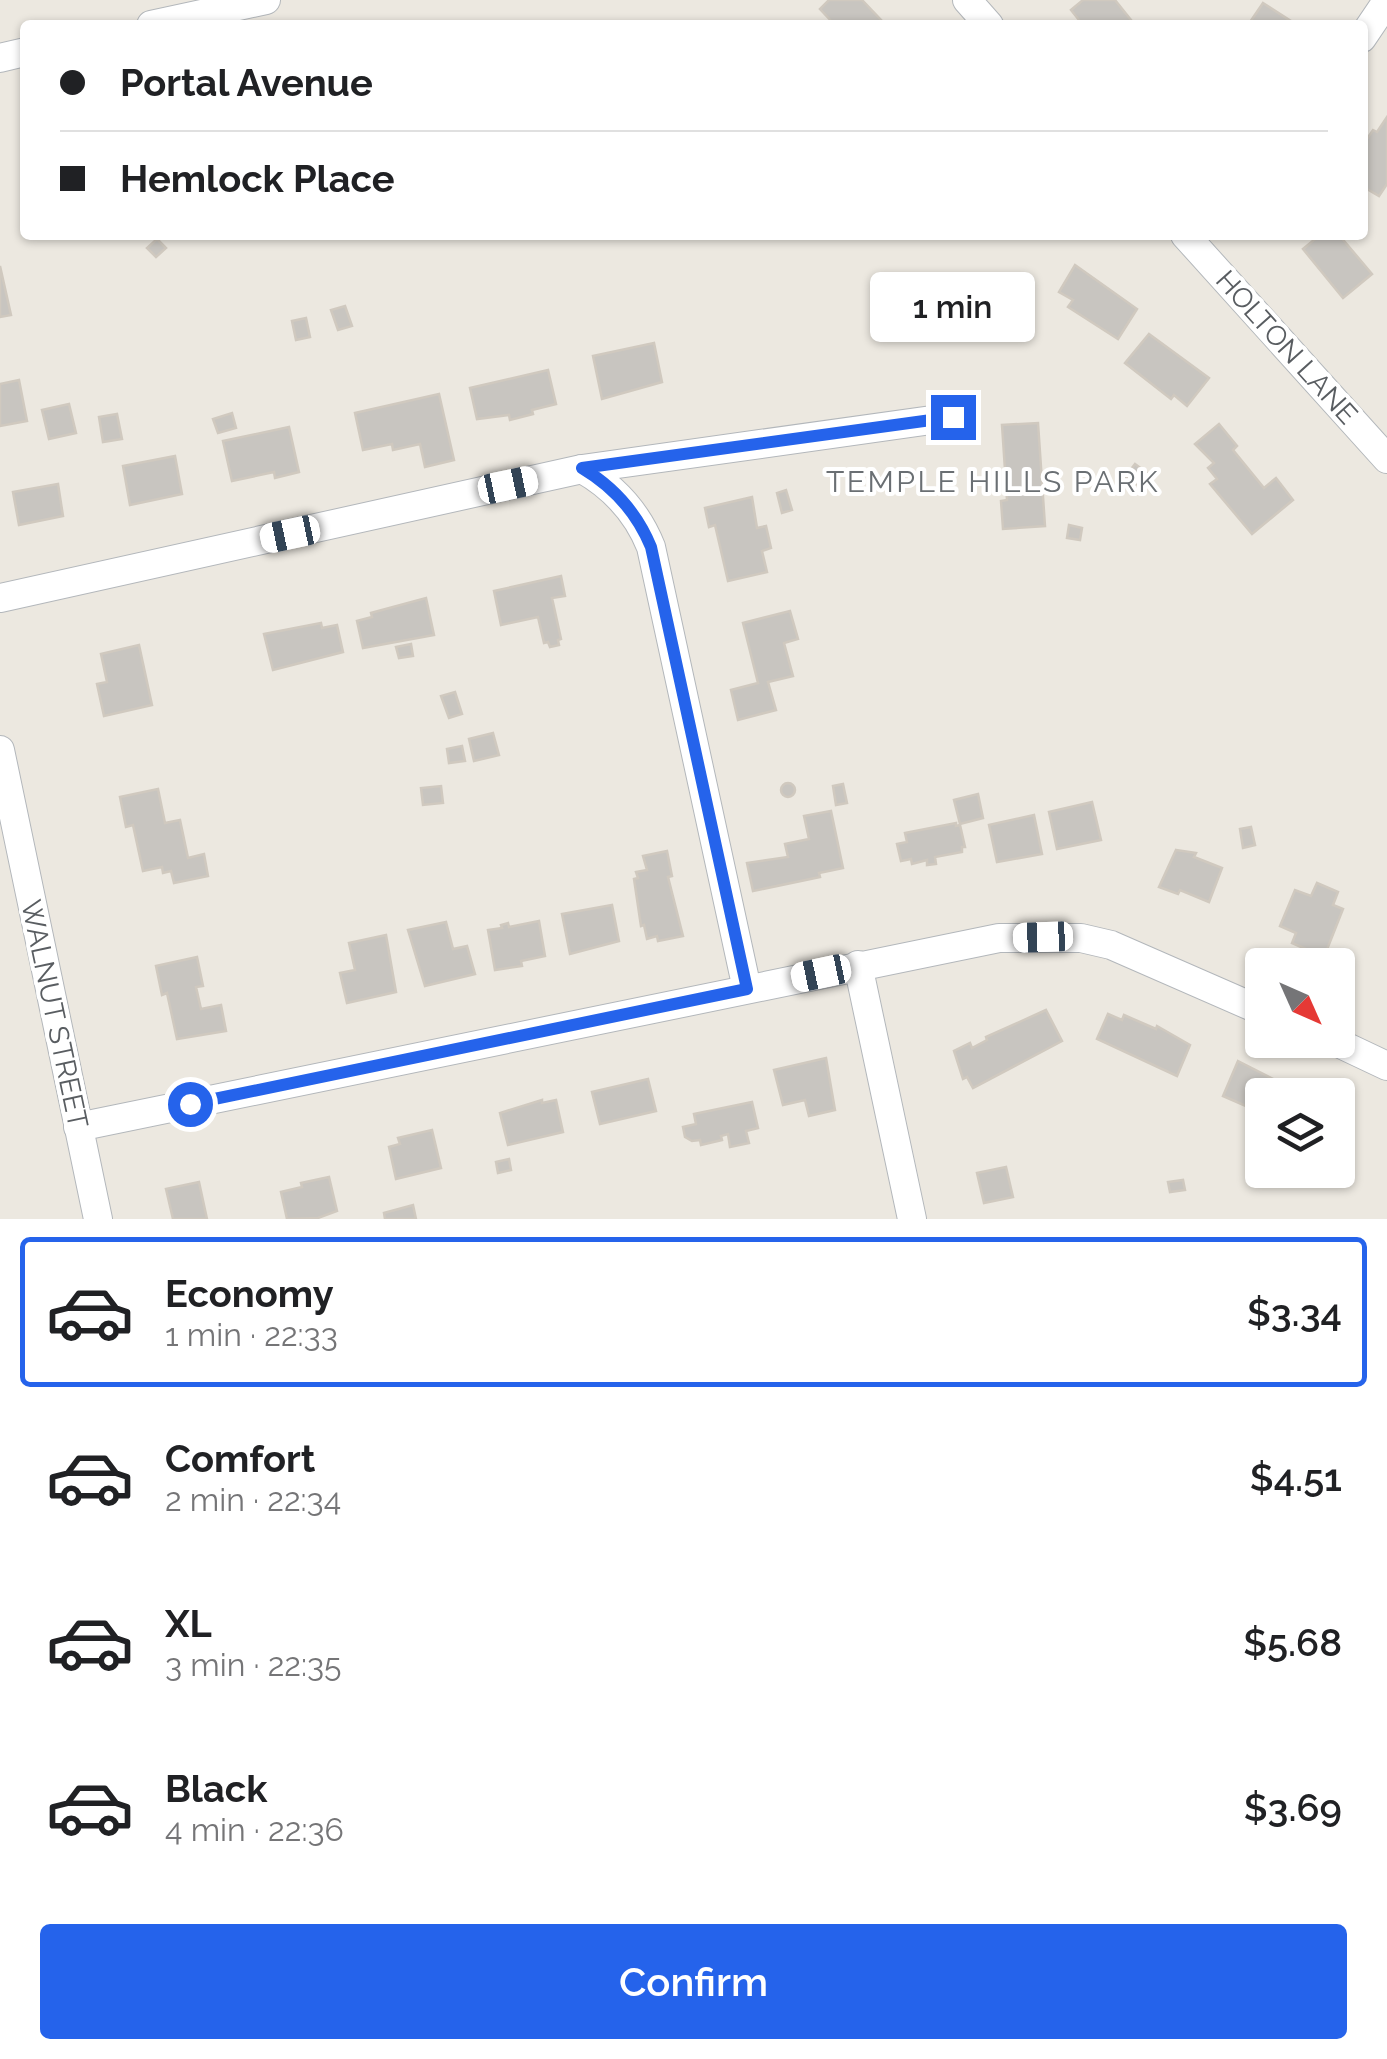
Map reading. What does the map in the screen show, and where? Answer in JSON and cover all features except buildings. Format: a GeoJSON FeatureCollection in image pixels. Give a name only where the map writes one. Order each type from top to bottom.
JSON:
{"type":"FeatureCollection","features":[{"type":"Feature","properties":{"kind":"street"},"geometry":{"type":"LineString","coordinates":[[174,20],[266,0]]}},
{"type":"Feature","properties":{"kind":"street"},"geometry":{"type":"LineString","coordinates":[[967,0],[985,20]]}},
{"type":"Feature","properties":{"kind":"street"},"geometry":{"type":"LineString","coordinates":[[1368,29],[1387,1]]}},
{"type":"Feature","properties":{"kind":"street","name":"HOLTON LANE"},"geometry":{"type":"LineString","coordinates":[[1202,241],[1387,459]]}},
{"type":"Feature","properties":{"kind":"street"},"geometry":{"type":"LineString","coordinates":[[0,598],[582,468],[953,417]]}},
{"type":"Feature","properties":{"kind":"street"},"geometry":{"type":"LineString","coordinates":[[582,468],[601,479],[633,512],[651,547],[747,989]]}},
{"type":"Feature","properties":{"kind":"street","name":"WALNUT STREET"},"geometry":{"type":"LineString","coordinates":[[0,750],[98,1219]]}},
{"type":"Feature","properties":{"kind":"street"},"geometry":{"type":"LineString","coordinates":[[78,1127],[999,938],[1081,938],[1139,955],[1245,1004]]}},
{"type":"Feature","properties":{"kind":"street"},"geometry":{"type":"LineString","coordinates":[[858,965],[912,1219]]}},
{"type":"Feature","properties":{"kind":"street"},"geometry":{"type":"LineString","coordinates":[[1355,1051],[1387,1066]]}},
{"type":"Feature","properties":{"kind":"district","name":"TEMPLE HILLS PARK"},"geometry":{"type":"Point","coordinates":[993,482]}},
{"type":"Feature","properties":{"kind":"route"},"geometry":{"type":"LineString","coordinates":[[190,1104],[747,989],[651,547],[633,512],[601,479],[582,468],[953,417]]}}]}
